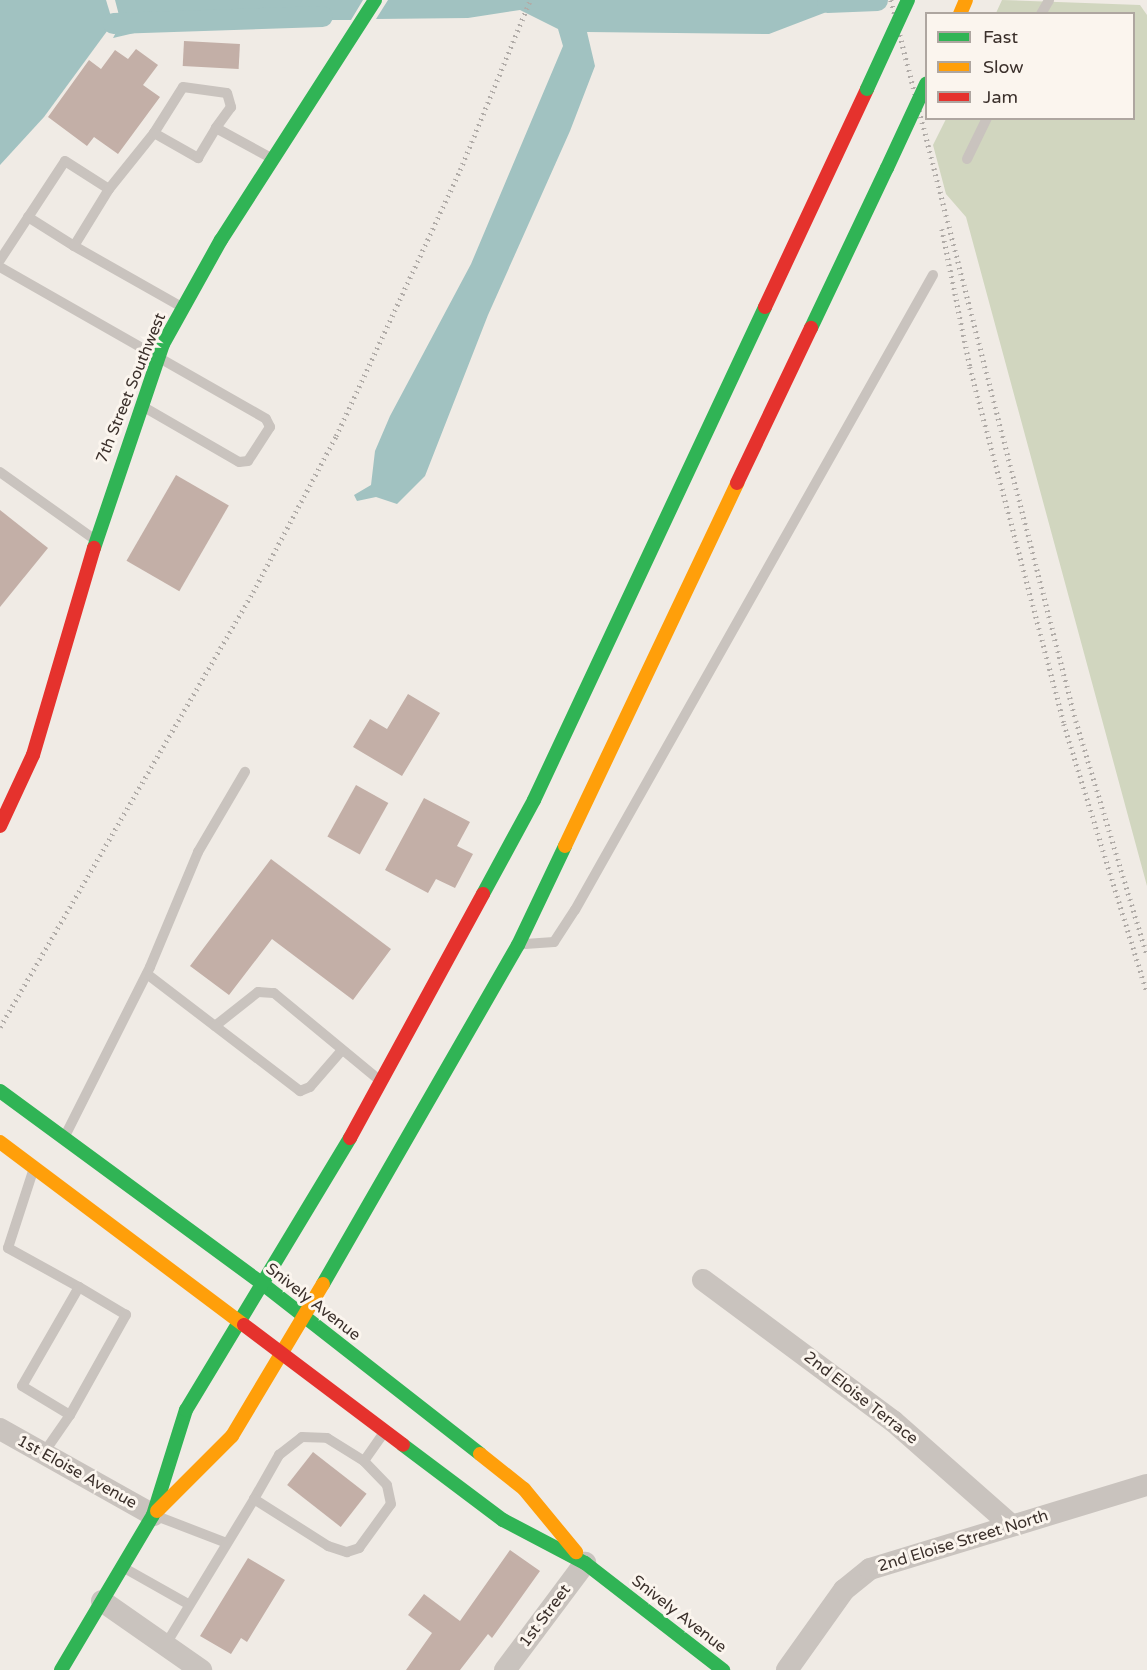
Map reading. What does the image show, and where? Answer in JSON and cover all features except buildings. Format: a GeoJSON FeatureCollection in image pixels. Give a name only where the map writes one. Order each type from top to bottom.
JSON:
{"type":"FeatureCollection","features":[{"type":"Feature","properties":{"kind":"main road","name":"7th Street Southwest"},"geometry":{"type":"LineString","coordinates":[[0,826],[33,755],[139,404],[182,307],[375,0]]}},
{"type":"Feature","properties":{"kind":"main road"},"geometry":{"type":"LineString","coordinates":[[61,1670],[153,1515],[186,1410],[264,1285],[382,1083],[534,800],[908,0]]}},
{"type":"Feature","properties":{"kind":"main road"},"geometry":{"type":"LineString","coordinates":[[153,1515],[232,1436],[306,1318],[518,945],[925,88]]}},
{"type":"Feature","properties":{"kind":"main road","name":"Snively Avenue"},"geometry":{"type":"LineString","coordinates":[[0,1091],[264,1285],[524,1489],[585,1563]]}},
{"type":"Feature","properties":{"kind":"main road","name":"Snively Avenue"},"geometry":{"type":"LineString","coordinates":[[0,1142],[503,1520],[585,1563],[723,1670]]}},
{"type":"Feature","properties":{"kind":"street","name":"2nd Eloise Terrace"},"geometry":{"type":"LineString","coordinates":[[703,1280],[893,1421],[1011,1525]]}},
{"type":"Feature","properties":{"kind":"street","name":"1st Eloise Avenue"},"geometry":{"type":"LineString","coordinates":[[0,1429],[153,1515]]}},
{"type":"Feature","properties":{"kind":"street","name":"2nd Eloise Street North"},"geometry":{"type":"LineString","coordinates":[[787,1670],[857,1577],[884,1563],[1147,1485]]}},
{"type":"Feature","properties":{"kind":"street","name":"1st Street"},"geometry":{"type":"LineString","coordinates":[[505,1670],[585,1563]]}},
{"type":"Feature","properties":{"kind":"street"},"geometry":{"type":"LineString","coordinates":[[102,1601],[201,1670]]}},
{"type":"Feature","properties":{"kind":"lane"},"geometry":{"type":"LineString","coordinates":[[75,246],[109,189],[154,133],[183,87],[227,93],[231,107],[198,158],[154,133]]}},
{"type":"Feature","properties":{"kind":"lane"},"geometry":{"type":"LineString","coordinates":[[967,159],[986,120]]}},
{"type":"Feature","properties":{"kind":"lane"},"geometry":{"type":"LineString","coordinates":[[216,128],[274,160]]}},
{"type":"Feature","properties":{"kind":"lane"},"geometry":{"type":"LineString","coordinates":[[0,260],[65,161],[109,189]]}},
{"type":"Feature","properties":{"kind":"lane"},"geometry":{"type":"LineString","coordinates":[[28,217],[182,307]]}},
{"type":"Feature","properties":{"kind":"lane"},"geometry":{"type":"LineString","coordinates":[[0,267],[266,419],[270,426],[248,461],[238,462],[139,404]]}},
{"type":"Feature","properties":{"kind":"lane"},"geometry":{"type":"LineString","coordinates":[[518,945],[554,942],[575,910],[933,275]]}},
{"type":"Feature","properties":{"kind":"lane"},"geometry":{"type":"LineString","coordinates":[[0,472],[96,541]]}},
{"type":"Feature","properties":{"kind":"lane"},"geometry":{"type":"LineString","coordinates":[[64,1136],[147,974],[198,852],[245,772]]}},
{"type":"Feature","properties":{"kind":"lane"},"geometry":{"type":"LineString","coordinates":[[147,974],[300,1091],[310,1088],[342,1050]]}},
{"type":"Feature","properties":{"kind":"lane"},"geometry":{"type":"LineString","coordinates":[[215,1026],[258,992],[274,993],[382,1083]]}},
{"type":"Feature","properties":{"kind":"lane"},"geometry":{"type":"LineString","coordinates":[[35,1168],[8,1248],[126,1315],[105,1343],[88,1372],[70,1415],[42,1454]]}},
{"type":"Feature","properties":{"kind":"lane"},"geometry":{"type":"LineString","coordinates":[[70,1415],[22,1386],[49,1349],[66,1320],[79,1287]]}},
{"type":"Feature","properties":{"kind":"lane"},"geometry":{"type":"LineString","coordinates":[[364,1461],[384,1432]]}},
{"type":"Feature","properties":{"kind":"lane"},"geometry":{"type":"LineString","coordinates":[[166,1644],[224,1542],[254,1499],[279,1455],[302,1437],[327,1438],[364,1461],[387,1485],[391,1504],[359,1548],[347,1552],[328,1546],[254,1499]]}},
{"type":"Feature","properties":{"kind":"lane"},"geometry":{"type":"LineString","coordinates":[[153,1515],[224,1542]]}},
{"type":"Feature","properties":{"kind":"lane"},"geometry":{"type":"LineString","coordinates":[[123,1566],[188,1604]]}},
{"type":"Feature","properties":{"kind":"green space"},"geometry":{"type":"Polygon","coordinates":[[[1002,0],[1140,5],[1147,15],[1147,886],[966,217],[946,194],[933,145],[946,120],[1135,120],[1135,12],[996,12],[1002,0]]]}},
{"type":"Feature","properties":{"kind":"water"},"geometry":{"type":"Polygon","coordinates":[[[0,0],[106,0],[113,23],[44,117],[0,165],[0,0]]]}},
{"type":"Feature","properties":{"kind":"water"},"geometry":{"type":"Polygon","coordinates":[[[115,0],[363,0],[351,20],[307,20],[283,14],[186,21],[113,38],[121,23],[115,0]]]}},
{"type":"Feature","properties":{"kind":"water"},"geometry":{"type":"Polygon","coordinates":[[[388,0],[858,0],[769,34],[587,32],[595,66],[570,131],[488,315],[425,476],[397,504],[376,497],[357,501],[354,495],[371,485],[375,451],[390,416],[471,264],[563,46],[558,29],[520,10],[468,18],[376,19],[388,0]]]}},
{"type":"Feature","properties":{"kind":"waterway"},"geometry":{"type":"LineString","coordinates":[[827,2],[877,0]]}},
{"type":"Feature","properties":{"kind":"waterway"},"geometry":{"type":"LineString","coordinates":[[113,23],[322,16]]}},
{"type":"Feature","properties":{"kind":"railway"},"geometry":{"type":"LineString","coordinates":[[0,1027],[253,592],[336,436],[460,170],[530,0]]}},
{"type":"Feature","properties":{"kind":"railway"},"geometry":{"type":"LineString","coordinates":[[891,0],[1076,721],[1147,955]]}},
{"type":"Feature","properties":{"kind":"railway"},"geometry":{"type":"LineString","coordinates":[[942,229],[970,367],[1064,724],[1147,992]]}},
{"type":"Feature","properties":{"kind":"traffic: fast"},"geometry":{"type":"LineString","coordinates":[[94,548],[163,344],[221,240],[375,0]]}},
{"type":"Feature","properties":{"kind":"traffic: fast"},"geometry":{"type":"LineString","coordinates":[[867,89],[908,0]]}},
{"type":"Feature","properties":{"kind":"traffic: fast"},"geometry":{"type":"LineString","coordinates":[[887,168],[925,86]]}},
{"type":"Feature","properties":{"kind":"traffic: fast"},"geometry":{"type":"LineString","coordinates":[[811,328],[887,168]]}},
{"type":"Feature","properties":{"kind":"traffic: fast"},"geometry":{"type":"LineString","coordinates":[[483,894],[534,800],[765,307]]}},
{"type":"Feature","properties":{"kind":"traffic: fast"},"geometry":{"type":"LineString","coordinates":[[323,1284],[518,945],[565,846]]}},
{"type":"Feature","properties":{"kind":"traffic: fast"},"geometry":{"type":"LineString","coordinates":[[0,1091],[264,1285],[480,1454]]}},
{"type":"Feature","properties":{"kind":"traffic: fast"},"geometry":{"type":"LineString","coordinates":[[61,1670],[153,1515],[186,1410],[350,1138]]}},
{"type":"Feature","properties":{"kind":"traffic: fast"},"geometry":{"type":"LineString","coordinates":[[403,1445],[503,1520],[585,1563],[723,1670]]}},
{"type":"Feature","properties":{"kind":"traffic: slow"},"geometry":{"type":"LineString","coordinates":[[961,12],[966,0]]}},
{"type":"Feature","properties":{"kind":"traffic: slow"},"geometry":{"type":"LineString","coordinates":[[565,846],[737,483]]}},
{"type":"Feature","properties":{"kind":"traffic: slow"},"geometry":{"type":"LineString","coordinates":[[0,1142],[244,1325]]}},
{"type":"Feature","properties":{"kind":"traffic: slow"},"geometry":{"type":"LineString","coordinates":[[157,1511],[232,1436],[323,1284]]}},
{"type":"Feature","properties":{"kind":"traffic: slow"},"geometry":{"type":"LineString","coordinates":[[480,1454],[524,1489],[576,1552]]}},
{"type":"Feature","properties":{"kind":"traffic: jam"},"geometry":{"type":"LineString","coordinates":[[765,307],[867,89]]}},
{"type":"Feature","properties":{"kind":"traffic: jam"},"geometry":{"type":"LineString","coordinates":[[737,483],[811,328]]}},
{"type":"Feature","properties":{"kind":"traffic: jam"},"geometry":{"type":"LineString","coordinates":[[0,826],[33,755],[94,548]]}},
{"type":"Feature","properties":{"kind":"traffic: jam"},"geometry":{"type":"LineString","coordinates":[[350,1138],[483,894]]}},
{"type":"Feature","properties":{"kind":"traffic: jam"},"geometry":{"type":"LineString","coordinates":[[244,1325],[403,1445]]}}]}
